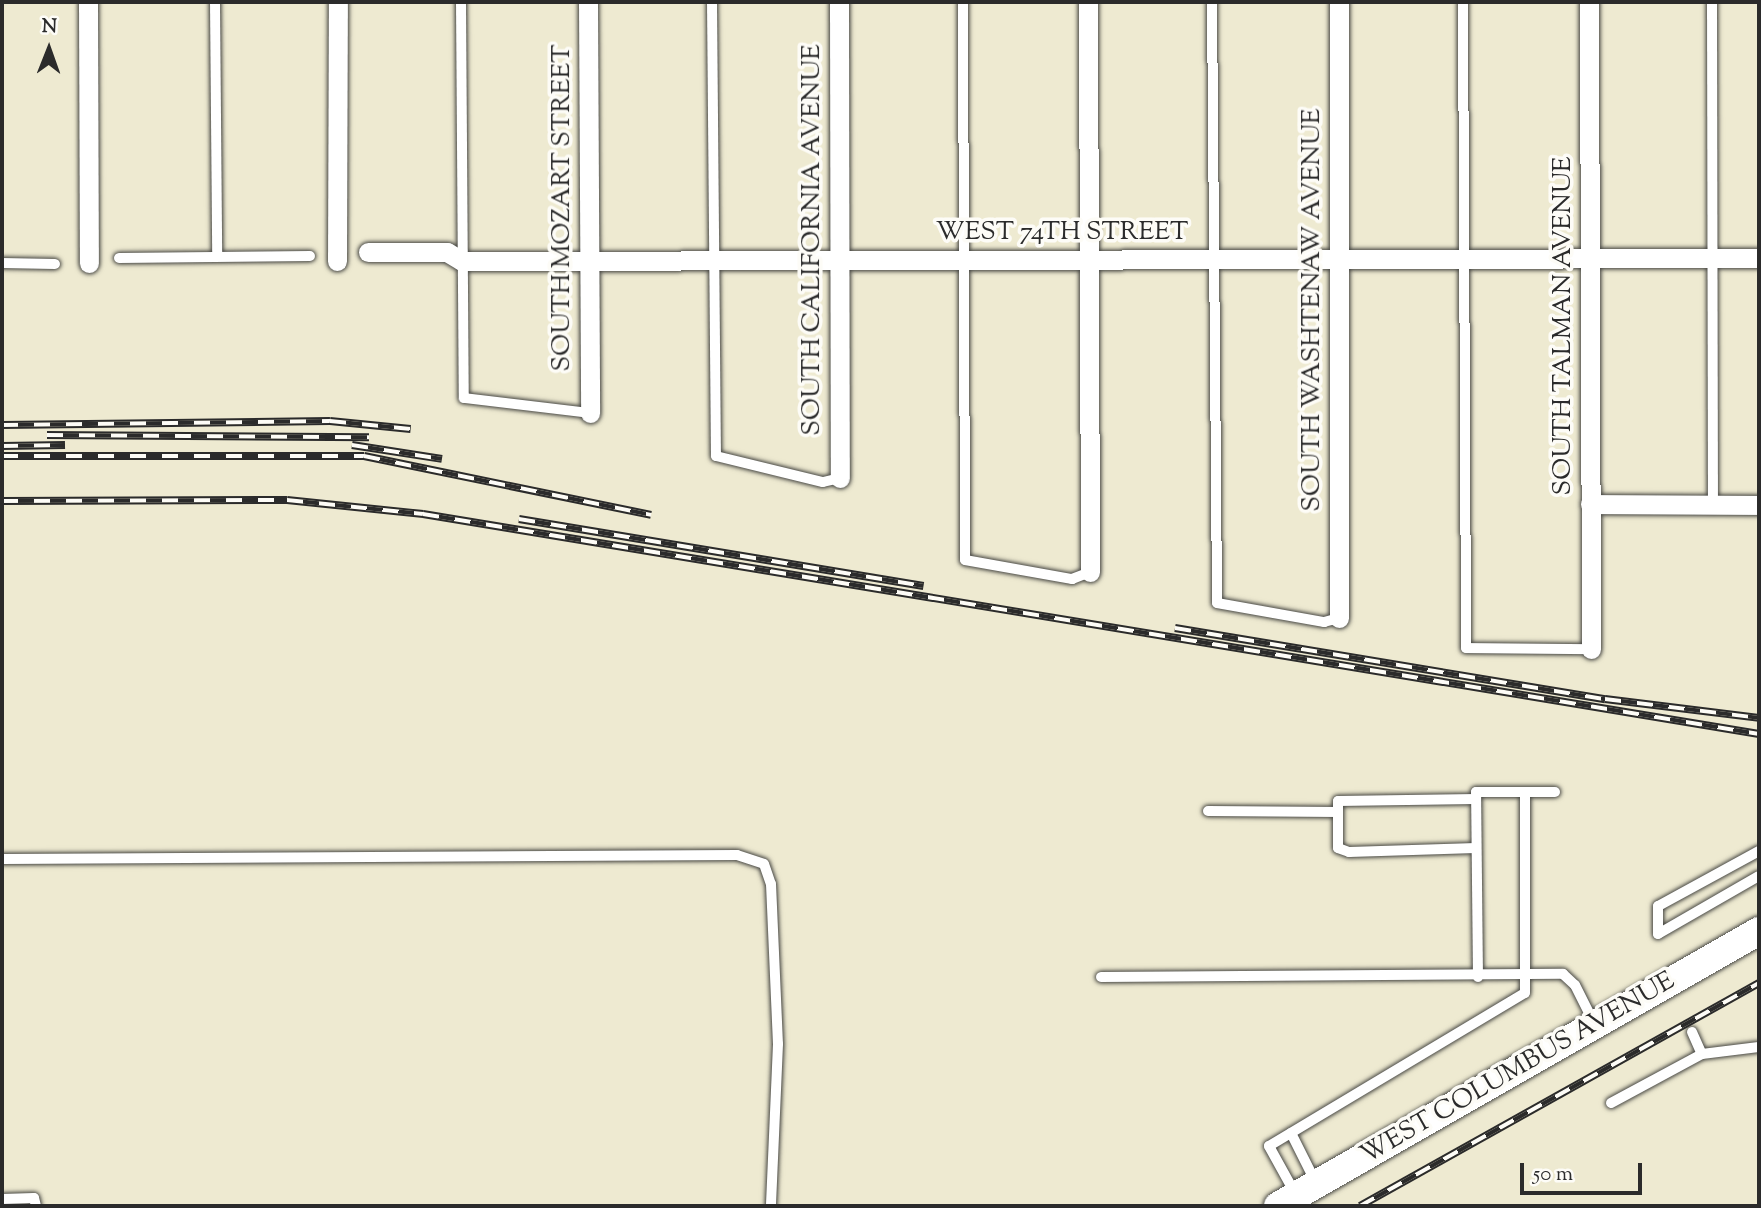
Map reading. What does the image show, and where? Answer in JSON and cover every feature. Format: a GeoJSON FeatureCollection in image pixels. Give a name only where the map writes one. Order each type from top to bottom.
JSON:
{"type":"FeatureCollection","features":[{"type":"Feature","properties":{"kind":"main road","name":"WEST COLUMBUS AVENUE"},"geometry":{"type":"LineString","coordinates":[[1297,1195],[1759,931]]}},
{"type":"Feature","properties":{"kind":"street"},"geometry":{"type":"LineString","coordinates":[[88,2],[89,263]]}},
{"type":"Feature","properties":{"kind":"street"},"geometry":{"type":"LineString","coordinates":[[337,261],[338,2]]}},
{"type":"Feature","properties":{"kind":"street","name":"SOUTH MOZART STREET"},"geometry":{"type":"LineString","coordinates":[[588,2],[590,413]]}},
{"type":"Feature","properties":{"kind":"street","name":"SOUTH CALIFORNIA AVENUE"},"geometry":{"type":"LineString","coordinates":[[839,2],[840,478]]}},
{"type":"Feature","properties":{"kind":"street"},"geometry":{"type":"LineString","coordinates":[[1088,2],[1090,572]]}},
{"type":"Feature","properties":{"kind":"street","name":"SOUTH WASHTENAW AVENUE"},"geometry":{"type":"LineString","coordinates":[[1339,2],[1339,618]]}},
{"type":"Feature","properties":{"kind":"street","name":"SOUTH TALMAN AVENUE"},"geometry":{"type":"LineString","coordinates":[[1589,2],[1591,649]]}},
{"type":"Feature","properties":{"kind":"street","name":"WEST 74TH STREET"},"geometry":{"type":"LineString","coordinates":[[368,252],[447,252],[461,261],[1759,258]]}},
{"type":"Feature","properties":{"kind":"street"},"geometry":{"type":"LineString","coordinates":[[1590,504],[1759,505]]}},
{"type":"Feature","properties":{"kind":"lane"},"geometry":{"type":"LineString","coordinates":[[215,2],[217,256]]}},
{"type":"Feature","properties":{"kind":"lane"},"geometry":{"type":"LineString","coordinates":[[461,2],[464,398],[590,413]]}},
{"type":"Feature","properties":{"kind":"lane"},"geometry":{"type":"LineString","coordinates":[[712,2],[716,456],[823,481],[840,478]]}},
{"type":"Feature","properties":{"kind":"lane"},"geometry":{"type":"LineString","coordinates":[[962,2],[965,560],[1072,579],[1090,572]]}},
{"type":"Feature","properties":{"kind":"lane"},"geometry":{"type":"LineString","coordinates":[[1212,2],[1217,603],[1324,622],[1339,618]]}},
{"type":"Feature","properties":{"kind":"lane"},"geometry":{"type":"LineString","coordinates":[[1464,2],[1466,648],[1591,649]]}},
{"type":"Feature","properties":{"kind":"lane"},"geometry":{"type":"LineString","coordinates":[[1712,2],[1713,504]]}},
{"type":"Feature","properties":{"kind":"lane"},"geometry":{"type":"LineString","coordinates":[[118,258],[310,256]]}},
{"type":"Feature","properties":{"kind":"lane"},"geometry":{"type":"LineString","coordinates":[[2,263],[55,264]]}},
{"type":"Feature","properties":{"kind":"lane"},"geometry":{"type":"LineString","coordinates":[[1478,976],[1476,792],[1555,792]]}},
{"type":"Feature","properties":{"kind":"lane"},"geometry":{"type":"LineString","coordinates":[[1297,1195],[1269,1146],[1518,1000],[1525,993],[1525,792]]}},
{"type":"Feature","properties":{"kind":"lane"},"geometry":{"type":"LineString","coordinates":[[1476,799],[1338,801],[1338,848],[1349,852],[1476,848]]}},
{"type":"Feature","properties":{"kind":"lane"},"geometry":{"type":"LineString","coordinates":[[1208,811],[1338,812]]}},
{"type":"Feature","properties":{"kind":"lane"},"geometry":{"type":"LineString","coordinates":[[1759,851],[1658,906],[1658,934],[1759,876]]}},
{"type":"Feature","properties":{"kind":"lane"},"geometry":{"type":"LineString","coordinates":[[2,859],[737,855],[764,864],[771,884],[778,1044],[771,1206]]}},
{"type":"Feature","properties":{"kind":"lane"},"geometry":{"type":"LineString","coordinates":[[1101,977],[1563,974],[1575,985],[1595,1025]]}},
{"type":"Feature","properties":{"kind":"lane"},"geometry":{"type":"LineString","coordinates":[[1692,1032],[1702,1054]]}},
{"type":"Feature","properties":{"kind":"lane"},"geometry":{"type":"LineString","coordinates":[[1611,1103],[1702,1054],[1759,1047]]}},
{"type":"Feature","properties":{"kind":"lane"},"geometry":{"type":"LineString","coordinates":[[1291,1133],[1297,1195]]}},
{"type":"Feature","properties":{"kind":"lane"},"geometry":{"type":"LineString","coordinates":[[2,1199],[34,1198],[36,1206]]}},
{"type":"Feature","properties":{"kind":"railway"},"geometry":{"type":"LineString","coordinates":[[2,425],[330,421],[411,429]]}},
{"type":"Feature","properties":{"kind":"railway"},"geometry":{"type":"LineString","coordinates":[[47,435],[369,437]]}},
{"type":"Feature","properties":{"kind":"railway"},"geometry":{"type":"LineString","coordinates":[[2,446],[65,445]]}},
{"type":"Feature","properties":{"kind":"railway"},"geometry":{"type":"LineString","coordinates":[[352,445],[442,459]]}},
{"type":"Feature","properties":{"kind":"railway"},"geometry":{"type":"LineString","coordinates":[[2,456],[364,456],[651,515]]}},
{"type":"Feature","properties":{"kind":"railway"},"geometry":{"type":"LineString","coordinates":[[2,501],[287,500],[423,514],[1759,734]]}},
{"type":"Feature","properties":{"kind":"railway"},"geometry":{"type":"LineString","coordinates":[[519,519],[923,586]]}},
{"type":"Feature","properties":{"kind":"railway"},"geometry":{"type":"LineString","coordinates":[[1175,628],[1605,699],[1759,718]]}},
{"type":"Feature","properties":{"kind":"railway"},"geometry":{"type":"LineString","coordinates":[[1360,1206],[1759,983]]}}]}
